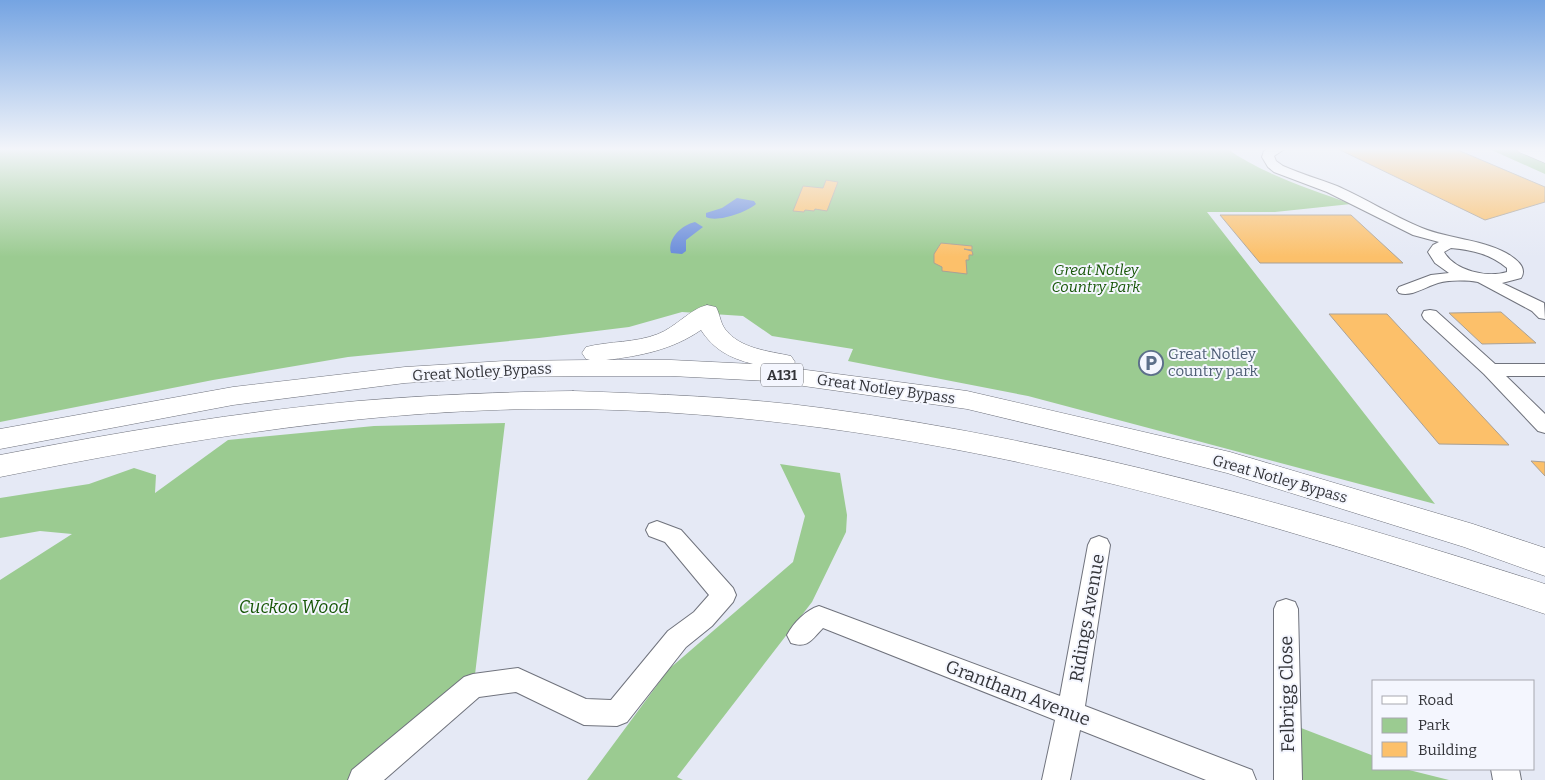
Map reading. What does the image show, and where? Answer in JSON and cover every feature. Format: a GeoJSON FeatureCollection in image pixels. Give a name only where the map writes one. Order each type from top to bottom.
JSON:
{"type":"FeatureCollection","features":[{"type":"Feature","properties":{"kind":"highway"},"geometry":{"type":"LineString","coordinates":[[405,375],[503,362],[623,350],[657,344],[691,328],[707,312],[712,328],[720,339],[754,357],[968,400]]}},
{"type":"Feature","properties":{"kind":"highway","name":"Great Notley Bypass"},"geometry":{"type":"LineString","coordinates":[[0,439],[233,396],[405,375],[504,369],[671,368],[768,373],[968,400],[1230,463],[1473,537],[1545,562]]}},
{"type":"Feature","properties":{"kind":"highway","name":"Great Notley Bypass"},"geometry":{"type":"LineString","coordinates":[[0,466],[152,436],[288,417],[376,408],[449,403],[574,400],[685,405],[838,420],[962,440],[1098,467],[1268,512],[1360,539],[1545,599]]}},
{"type":"Feature","properties":{"kind":"street"},"geometry":{"type":"LineString","coordinates":[[1321,184],[1418,232],[1487,250],[1506,259],[1514,267],[1515,275],[1541,310]]}},
{"type":"Feature","properties":{"kind":"street"},"geometry":{"type":"LineString","coordinates":[[1418,232],[1440,255],[1475,276],[1541,310]]}},
{"type":"Feature","properties":{"kind":"street"},"geometry":{"type":"LineString","coordinates":[[1437,278],[1442,268],[1440,255],[1443,246],[1462,244]]}},
{"type":"Feature","properties":{"kind":"street"},"geometry":{"type":"LineString","coordinates":[[1404,290],[1437,278],[1475,276],[1502,279],[1515,275]]}},
{"type":"Feature","properties":{"kind":"street"},"geometry":{"type":"LineString","coordinates":[[1430,315],[1490,370],[1545,426]]}},
{"type":"Feature","properties":{"kind":"street"},"geometry":{"type":"LineString","coordinates":[[1490,370],[1545,370]]}},
{"type":"Feature","properties":{"kind":"street"},"geometry":{"type":"LineString","coordinates":[[362,780],[473,686],[518,680],[584,712],[617,713],[677,639],[703,619],[724,595],[674,536],[657,530]]}},
{"type":"Feature","properties":{"kind":"street","name":"Ridings Avenue"},"geometry":{"type":"LineString","coordinates":[[1056,780],[1070,714],[1099,545]]}},
{"type":"Feature","properties":{"kind":"street","name":"Felbrigg Close"},"geometry":{"type":"LineString","coordinates":[[1286,608],[1288,780]]}},
{"type":"Feature","properties":{"kind":"street","name":"Grantham Avenue"},"geometry":{"type":"LineString","coordinates":[[800,635],[819,616],[1242,780]]}},
{"type":"Feature","properties":{"kind":"green space","name":"Great Notley Country Park"},"geometry":{"type":"Polygon","coordinates":[[[0,184],[1299,184],[1351,204],[1275,212],[1207,212],[1435,504],[1028,396],[848,361],[853,349],[772,336],[743,316],[682,312],[629,327],[348,357],[213,380],[0,422],[0,184]]]}},
{"type":"Feature","properties":{"kind":"green space","name":"Cuckoo Wood"},"geometry":{"type":"Polygon","coordinates":[[[505,423],[474,683],[356,780],[0,780],[0,580],[72,534],[40,531],[0,538],[0,498],[89,484],[134,468],[156,475],[155,493],[228,440],[374,426],[505,423]]]}},
{"type":"Feature","properties":{"kind":"green space"},"geometry":{"type":"Polygon","coordinates":[[[780,464],[840,473],[847,515],[846,532],[812,602],[677,777],[683,780],[587,780],[669,669],[793,562],[805,516],[780,464]]]}},
{"type":"Feature","properties":{"kind":"green space"},"geometry":{"type":"Polygon","coordinates":[[[1288,723],[1372,755],[1372,770],[1409,770],[1449,780],[1288,780],[1288,723]]]}},
{"type":"Feature","properties":{"kind":"water"},"geometry":{"type":"Polygon","coordinates":[[[737,198],[754,201],[756,204],[732,216],[717,219],[706,217],[706,213],[722,208],[737,198]]]}},
{"type":"Feature","properties":{"kind":"water"},"geometry":{"type":"Polygon","coordinates":[[[695,222],[703,227],[686,240],[686,251],[682,254],[671,253],[670,247],[673,237],[685,226],[695,222]]]}},
{"type":"Feature","properties":{"kind":"building"},"geometry":{"type":"Polygon","coordinates":[[[824,184],[837,184],[827,211],[815,209],[814,211],[805,210],[804,212],[793,211],[803,186],[823,188],[824,184]]]}},
{"type":"Feature","properties":{"kind":"building"},"geometry":{"type":"Polygon","coordinates":[[[1411,184],[1539,184],[1545,187],[1545,202],[1485,220],[1411,184]]]}},
{"type":"Feature","properties":{"kind":"building"},"geometry":{"type":"Polygon","coordinates":[[[1220,215],[1351,215],[1403,263],[1260,263],[1220,215]]]}},
{"type":"Feature","properties":{"kind":"building"},"geometry":{"type":"Polygon","coordinates":[[[941,243],[972,246],[972,250],[964,249],[972,251],[973,255],[969,255],[969,260],[966,260],[967,274],[942,271],[942,267],[934,263],[934,254],[941,243]]]}},
{"type":"Feature","properties":{"kind":"building"},"geometry":{"type":"Polygon","coordinates":[[[1501,312],[1536,343],[1482,344],[1449,313],[1501,312]]]}},
{"type":"Feature","properties":{"kind":"building"},"geometry":{"type":"Polygon","coordinates":[[[1329,314],[1387,314],[1509,445],[1439,444],[1329,314]]]}},
{"type":"Feature","properties":{"kind":"building"},"geometry":{"type":"Polygon","coordinates":[[[1531,461],[1545,462],[1545,476],[1531,461]]]}},
{"type":"Feature","properties":{"kind":"place","name":"Great Notley country park"},"geometry":{"type":"Point","coordinates":[1151,363]}}]}
